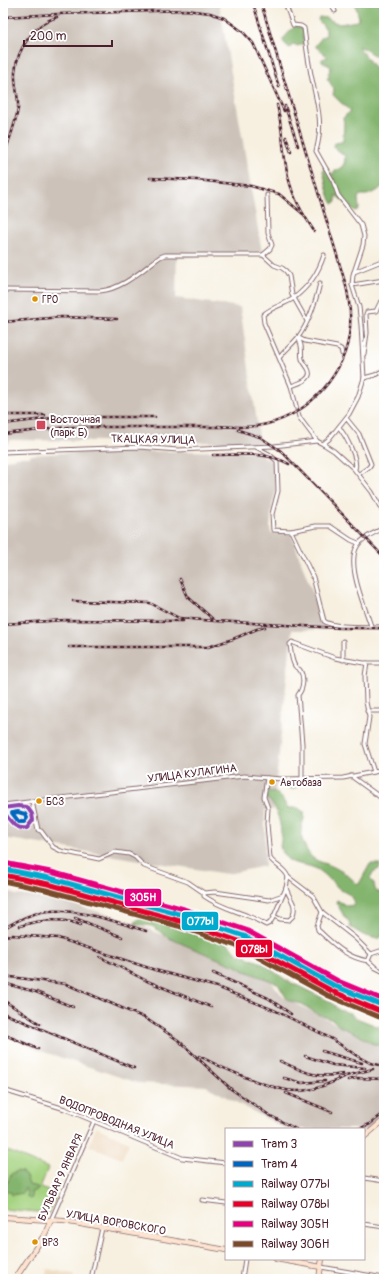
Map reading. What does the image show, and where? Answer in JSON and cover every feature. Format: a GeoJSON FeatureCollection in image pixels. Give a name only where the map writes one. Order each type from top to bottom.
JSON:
{"type":"FeatureCollection","features":[{"type":"Feature","properties":{"kind":"main road"},"geometry":{"type":"LineString","coordinates":[[365,1136],[384,1120]]}},
{"type":"Feature","properties":{"kind":"main road","name":"УЛИЦА ВОРОВСКОГО"},"geometry":{"type":"LineString","coordinates":[[3,1217],[51,1220],[225,1250]]}},
{"type":"Feature","properties":{"kind":"main road","name":"БУЛЬВАР 9 ЯНВАРЯ"},"geometry":{"type":"LineString","coordinates":[[15,1279],[46,1234],[51,1220]]}},
{"type":"Feature","properties":{"kind":"main road"},"geometry":{"type":"LineString","coordinates":[[282,1260],[321,1267]]}},
{"type":"Feature","properties":{"kind":"main road"},"geometry":{"type":"LineString","coordinates":[[319,1279],[322,1260]]}},
{"type":"Feature","properties":{"kind":"street"},"geometry":{"type":"LineString","coordinates":[[285,3],[293,25],[304,28],[309,68],[320,117],[321,129],[316,151],[333,181],[338,195],[361,225],[364,236],[352,285],[360,313],[364,358],[364,378],[356,401],[346,418],[323,444]]}},
{"type":"Feature","properties":{"kind":"street"},"geometry":{"type":"LineString","coordinates":[[331,3],[335,11]]}},
{"type":"Feature","properties":{"kind":"street"},"geometry":{"type":"LineString","coordinates":[[3,290],[100,291],[111,289],[122,284],[165,255],[263,255],[272,245],[268,233],[267,195]]}},
{"type":"Feature","properties":{"kind":"street"},"geometry":{"type":"LineString","coordinates":[[263,255],[274,265],[286,270],[289,276],[294,298],[307,321]]}},
{"type":"Feature","properties":{"kind":"street"},"geometry":{"type":"LineString","coordinates":[[324,255],[308,286],[294,298],[263,315],[264,323],[280,357],[291,386],[299,417],[317,441],[355,469],[372,492],[384,514]]}},
{"type":"Feature","properties":{"kind":"street"},"geometry":{"type":"LineString","coordinates":[[354,272],[384,260]]}},
{"type":"Feature","properties":{"kind":"street"},"geometry":{"type":"LineString","coordinates":[[352,285],[384,280]]}},
{"type":"Feature","properties":{"kind":"street"},"geometry":{"type":"LineString","coordinates":[[280,357],[298,338],[315,303],[320,283]]}},
{"type":"Feature","properties":{"kind":"street"},"geometry":{"type":"LineString","coordinates":[[364,358],[367,334],[366,314],[368,312],[376,311],[380,303],[384,300]]}},
{"type":"Feature","properties":{"kind":"street"},"geometry":{"type":"LineString","coordinates":[[298,338],[305,341],[337,347],[341,349],[342,354]]}},
{"type":"Feature","properties":{"kind":"street"},"geometry":{"type":"LineString","coordinates":[[291,386],[303,381],[310,374],[302,359],[302,346],[298,338]]}},
{"type":"Feature","properties":{"kind":"street"},"geometry":{"type":"LineString","coordinates":[[364,378],[375,375],[384,370]]}},
{"type":"Feature","properties":{"kind":"street"},"geometry":{"type":"LineString","coordinates":[[346,418],[359,434],[371,464],[359,474]]}},
{"type":"Feature","properties":{"kind":"street"},"geometry":{"type":"LineString","coordinates":[[339,426],[357,464],[355,469]]}},
{"type":"Feature","properties":{"kind":"street","name":"ТКАЦКАЯ УЛИЦА"},"geometry":{"type":"LineString","coordinates":[[3,452],[139,447],[178,450],[274,446],[317,441]]}},
{"type":"Feature","properties":{"kind":"street"},"geometry":{"type":"LineString","coordinates":[[254,447],[269,454],[277,461],[278,491],[272,514],[273,530],[291,531],[316,526],[330,526],[358,543]]}},
{"type":"Feature","properties":{"kind":"street"},"geometry":{"type":"LineString","coordinates":[[371,626],[356,579],[354,552],[358,543],[384,528]]}},
{"type":"Feature","properties":{"kind":"street"},"geometry":{"type":"LineString","coordinates":[[291,531],[313,577],[324,621],[332,625],[384,627]]}},
{"type":"Feature","properties":{"kind":"street"},"geometry":{"type":"LineString","coordinates":[[343,641],[343,660]]}},
{"type":"Feature","properties":{"kind":"street"},"geometry":{"type":"LineString","coordinates":[[302,780],[302,744],[298,695],[302,690],[303,680],[300,670],[296,668],[293,660],[290,644],[292,642],[343,660],[367,663],[384,663]]}},
{"type":"Feature","properties":{"kind":"street"},"geometry":{"type":"LineString","coordinates":[[367,663],[365,676],[366,702],[369,717],[365,744],[374,772]]}},
{"type":"Feature","properties":{"kind":"street"},"geometry":{"type":"LineString","coordinates":[[367,711],[384,710]]}},
{"type":"Feature","properties":{"kind":"street","name":"УЛИЦА КУЛАГИНА"},"geometry":{"type":"LineString","coordinates":[[3,805],[244,776],[302,780],[343,778],[384,770]]}},
{"type":"Feature","properties":{"kind":"street"},"geometry":{"type":"LineString","coordinates":[[352,776],[384,800]]}},
{"type":"Feature","properties":{"kind":"street"},"geometry":{"type":"LineString","coordinates":[[267,778],[264,797],[268,808],[267,824],[270,858],[273,863],[288,874],[288,877],[312,896],[322,912],[355,938],[371,954]]}},
{"type":"Feature","properties":{"kind":"street"},"geometry":{"type":"LineString","coordinates":[[32,802],[38,830],[41,831],[56,849],[70,854],[99,859],[116,852],[129,854],[135,857],[144,866],[188,882],[204,893],[204,896],[222,906],[250,916],[266,925],[274,916],[286,888],[288,877]]}},
{"type":"Feature","properties":{"kind":"street"},"geometry":{"type":"LineString","coordinates":[[274,916],[286,920],[291,919],[293,916],[295,906],[286,888]]}},
{"type":"Feature","properties":{"kind":"street"},"geometry":{"type":"LineString","coordinates":[[204,893],[215,892],[269,900],[283,895]]}},
{"type":"Feature","properties":{"kind":"street"},"geometry":{"type":"LineString","coordinates":[[322,912],[317,926],[318,930],[345,954],[360,960],[368,961],[376,968],[384,972]]}},
{"type":"Feature","properties":{"kind":"street"},"geometry":{"type":"LineString","coordinates":[[368,961],[371,954],[380,951],[384,952]]}},
{"type":"Feature","properties":{"kind":"street","name":"ВОДОПРОВОДНАЯ УЛИЦА"},"geometry":{"type":"LineString","coordinates":[[3,1090],[65,1109],[182,1158],[225,1163]]}},
{"type":"Feature","properties":{"kind":"street","name":"БУЛЬВАР 9 ЯНВАРЯ"},"geometry":{"type":"LineString","coordinates":[[51,1220],[94,1121]]}},
{"type":"Feature","properties":{"kind":"street"},"geometry":{"type":"LineString","coordinates":[[365,1178],[384,1181]]}},
{"type":"Feature","properties":{"kind":"street"},"geometry":{"type":"LineString","coordinates":[[202,1200],[225,1204]]}},
{"type":"Feature","properties":{"kind":"street"},"geometry":{"type":"LineString","coordinates":[[365,1224],[384,1227]]}},
{"type":"Feature","properties":{"kind":"street"},"geometry":{"type":"LineString","coordinates":[[91,1279],[102,1228]]}},
{"type":"Feature","properties":{"kind":"street"},"geometry":{"type":"LineString","coordinates":[[242,1279],[245,1260]]}},
{"type":"Feature","properties":{"kind":"street"},"geometry":{"type":"LineString","coordinates":[[321,1267],[383,1278],[384,1274]]}},
{"type":"Feature","properties":{"kind":"shaded area"},"geometry":{"type":"Polygon","coordinates":[[[3,3],[219,3],[262,252],[177,258],[176,298],[240,307],[260,443],[11,440],[6,445],[3,445],[3,3]]]}},
{"type":"Feature","properties":{"kind":"shaded area"},"geometry":{"type":"Polygon","coordinates":[[[253,451],[261,454],[275,464],[276,490],[272,505],[271,533],[291,534],[326,630],[292,630],[273,810],[265,810],[265,866],[227,874],[3,838],[3,460],[15,459],[15,457],[30,457],[30,455],[78,452],[253,451]]]}},
{"type":"Feature","properties":{"kind":"shaded area"},"geometry":{"type":"Polygon","coordinates":[[[3,887],[16,895],[37,896],[68,903],[127,920],[271,981],[283,997],[384,1048],[384,1115],[365,1131],[365,1128],[284,1128],[206,1086],[138,1083],[38,1050],[3,1034],[3,887]]]}},
{"type":"Feature","properties":{"kind":"shaded area"},"geometry":{"type":"Polygon","coordinates":[[[96,1127],[129,1142],[122,1159],[89,1146],[96,1127]]]}},
{"type":"Feature","properties":{"kind":"shaded area"},"geometry":{"type":"Polygon","coordinates":[[[47,1269],[74,1274],[73,1279],[45,1279],[47,1269]]]}},
{"type":"Feature","properties":{"kind":"green space"},"geometry":{"type":"Polygon","coordinates":[[[353,3],[384,3],[384,60],[383,61],[358,46],[382,78],[384,84],[384,185],[377,191],[367,195],[360,195],[358,198],[359,209],[356,211],[336,195],[336,202],[333,204],[327,188],[323,171],[324,168],[327,168],[333,175],[335,171],[342,167],[345,162],[345,156],[334,147],[333,144],[343,141],[343,118],[350,111],[333,95],[334,89],[327,78],[330,77],[328,74],[331,68],[322,62],[322,59],[328,57],[315,46],[323,36],[326,36],[326,29],[318,20],[319,17],[326,18],[339,24],[357,21],[359,18],[355,4],[353,3]]]}},
{"type":"Feature","properties":{"kind":"green space"},"geometry":{"type":"Polygon","coordinates":[[[295,26],[302,28],[304,44],[297,46],[294,44],[290,48],[284,43],[283,39],[295,26]]]}},
{"type":"Feature","properties":{"kind":"green space"},"geometry":{"type":"Polygon","coordinates":[[[288,782],[297,782],[296,788],[290,789],[288,782]]]}},
{"type":"Feature","properties":{"kind":"green space"},"geometry":{"type":"Polygon","coordinates":[[[268,792],[275,793],[283,799],[288,808],[298,808],[304,812],[301,835],[306,849],[315,859],[339,870],[359,884],[370,864],[380,864],[379,869],[373,872],[370,879],[374,883],[377,892],[384,892],[384,935],[377,939],[363,935],[350,927],[349,921],[345,918],[336,902],[337,900],[347,906],[353,905],[354,901],[351,896],[341,890],[317,869],[295,863],[286,858],[280,846],[281,827],[274,807],[267,799],[266,795],[268,792]]]}},
{"type":"Feature","properties":{"kind":"green space"},"geometry":{"type":"Polygon","coordinates":[[[141,917],[150,917],[157,922],[169,924],[183,931],[228,943],[239,954],[262,963],[286,980],[331,1002],[339,1010],[350,1013],[354,1017],[384,1029],[384,1047],[371,1043],[357,1034],[339,1026],[333,1020],[317,1014],[302,1004],[290,1001],[287,999],[278,984],[167,937],[152,926],[136,924],[135,922],[141,917]]]}},
{"type":"Feature","properties":{"kind":"green space"},"geometry":{"type":"Polygon","coordinates":[[[3,1149],[48,1168],[40,1188],[57,1194],[49,1213],[3,1209],[3,1149]]]}},
{"type":"Feature","properties":{"kind":"green space"},"geometry":{"type":"Polygon","coordinates":[[[17,1171],[22,1172],[27,1178],[29,1185],[38,1187],[38,1190],[31,1192],[32,1198],[29,1199],[27,1197],[26,1189],[24,1188],[23,1193],[12,1195],[11,1192],[8,1192],[3,1187],[3,1176],[5,1176],[6,1182],[8,1182],[11,1174],[17,1171]]]}},
{"type":"Feature","properties":{"kind":"tram line","name":"3"},"geometry":{"type":"LineString","coordinates":[[3,808],[18,806],[27,807],[32,814],[33,820],[27,828],[19,827],[13,824],[3,812]]}},
{"type":"Feature","properties":{"kind":"tram line"},"geometry":{"type":"LineString","coordinates":[[3,809],[19,808]]}},
{"type":"Feature","properties":{"kind":"tram line","name":"4"},"geometry":{"type":"LineString","coordinates":[[18,812],[25,814],[27,818],[24,822],[19,822],[12,813],[18,812]]}},
{"type":"Feature","properties":{"kind":"railway"},"geometry":{"type":"LineString","coordinates":[[253,3],[279,87]]}},
{"type":"Feature","properties":{"kind":"railway"},"geometry":{"type":"LineString","coordinates":[[218,426],[249,427],[267,424],[283,419],[312,401],[324,389],[342,360],[347,345],[350,328],[348,293],[345,282],[261,3]]}},
{"type":"Feature","properties":{"kind":"railway"},"geometry":{"type":"LineString","coordinates":[[3,17],[186,10],[210,13],[224,18],[243,32],[253,43],[284,111]]}},
{"type":"Feature","properties":{"kind":"railway"},"geometry":{"type":"LineString","coordinates":[[3,159],[18,109],[15,72],[19,55],[23,46],[34,31],[49,20],[57,17]]}},
{"type":"Feature","properties":{"kind":"railway"},"geometry":{"type":"LineString","coordinates":[[277,105],[288,177],[298,204],[314,231]]}},
{"type":"Feature","properties":{"kind":"railway"},"geometry":{"type":"LineString","coordinates":[[285,106],[298,146]]}},
{"type":"Feature","properties":{"kind":"railway"},"geometry":{"type":"LineString","coordinates":[[286,137],[291,152]]}},
{"type":"Feature","properties":{"kind":"railway"},"geometry":{"type":"LineString","coordinates":[[150,178],[197,180],[251,186],[279,194],[303,214]]}},
{"type":"Feature","properties":{"kind":"railway"},"geometry":{"type":"LineString","coordinates":[[3,322],[62,317],[117,319]]}},
{"type":"Feature","properties":{"kind":"railway"},"geometry":{"type":"LineString","coordinates":[[3,415],[45,415]]}},
{"type":"Feature","properties":{"kind":"railway"},"geometry":{"type":"LineString","coordinates":[[3,424],[61,417],[155,417]]}},
{"type":"Feature","properties":{"kind":"railway"},"geometry":{"type":"LineString","coordinates":[[3,434],[69,427],[223,427]]}},
{"type":"Feature","properties":{"kind":"railway"},"geometry":{"type":"LineString","coordinates":[[238,430],[260,437],[281,451],[384,557]]}},
{"type":"Feature","properties":{"kind":"railway"},"geometry":{"type":"LineString","coordinates":[[213,455],[262,455],[272,457],[289,464]]}},
{"type":"Feature","properties":{"kind":"railway"},"geometry":{"type":"LineString","coordinates":[[180,579],[188,597],[215,621]]}},
{"type":"Feature","properties":{"kind":"railway"},"geometry":{"type":"LineString","coordinates":[[73,601],[150,603],[179,618],[340,628],[384,628]]}},
{"type":"Feature","properties":{"kind":"railway"},"geometry":{"type":"LineString","coordinates":[[3,624],[65,620],[183,621]]}},
{"type":"Feature","properties":{"kind":"railway"},"geometry":{"type":"LineString","coordinates":[[69,647],[208,647],[265,627]]}},
{"type":"Feature","properties":{"kind":"railway"},"geometry":{"type":"LineString","coordinates":[[3,929],[19,920],[37,913],[60,911],[98,917],[146,931]]}},
{"type":"Feature","properties":{"kind":"railway"},"geometry":{"type":"LineString","coordinates":[[75,918],[122,937]]}},
{"type":"Feature","properties":{"kind":"railway"},"geometry":{"type":"LineString","coordinates":[[20,926],[51,920],[74,922],[81,925]]}},
{"type":"Feature","properties":{"kind":"railway"},"geometry":{"type":"LineString","coordinates":[[3,936],[12,935],[58,938],[155,970],[217,987],[276,1011],[332,1039],[370,1063],[384,1066]]}},
{"type":"Feature","properties":{"kind":"railway"},"geometry":{"type":"LineString","coordinates":[[100,957],[147,981],[211,1007]]}},
{"type":"Feature","properties":{"kind":"railway"},"geometry":{"type":"LineString","coordinates":[[213,973],[268,998],[291,1014]]}},
{"type":"Feature","properties":{"kind":"railway"},"geometry":{"type":"LineString","coordinates":[[3,976],[66,984],[145,1018],[178,1040],[231,1089],[269,1115],[294,1128]]}},
{"type":"Feature","properties":{"kind":"railway"},"geometry":{"type":"LineString","coordinates":[[3,983],[36,992],[73,1007]]}},
{"type":"Feature","properties":{"kind":"railway"},"geometry":{"type":"LineString","coordinates":[[3,1000],[40,1024]]}},
{"type":"Feature","properties":{"kind":"railway"},"geometry":{"type":"LineString","coordinates":[[3,1013],[134,1068]]}},
{"type":"Feature","properties":{"kind":"railway"},"geometry":{"type":"LineString","coordinates":[[3,1034],[38,1049]]}},
{"type":"Feature","properties":{"kind":"railway"},"geometry":{"type":"LineString","coordinates":[[322,1051],[362,1063]]}},
{"type":"Feature","properties":{"kind":"railway"},"geometry":{"type":"LineString","coordinates":[[199,1056],[220,1067],[247,1078],[287,1090],[309,1090],[327,1085],[344,1077]]}},
{"type":"Feature","properties":{"kind":"railway"},"geometry":{"type":"LineString","coordinates":[[305,1056],[333,1065],[365,1068]]}},
{"type":"Feature","properties":{"kind":"railway"},"geometry":{"type":"LineString","coordinates":[[280,1061],[310,1074],[325,1076],[343,1074]]}},
{"type":"Feature","properties":{"kind":"railway"},"geometry":{"type":"LineString","coordinates":[[338,1078],[373,1069]]}},
{"type":"Feature","properties":{"kind":"railway"},"geometry":{"type":"LineString","coordinates":[[284,1078],[302,1083],[325,1081]]}},
{"type":"Feature","properties":{"kind":"railway"},"geometry":{"type":"LineString","coordinates":[[348,1080],[356,1078],[384,1079]]}},
{"type":"Feature","properties":{"kind":"railway"},"geometry":{"type":"LineString","coordinates":[[286,1093],[332,1112]]}},
{"type":"Feature","properties":{"kind":"railway"},"geometry":{"type":"LineString","coordinates":[[361,1128],[370,1124],[384,1113]]}},
{"type":"Feature","properties":{"kind":"rail line","name":"305Н"},"geometry":{"type":"LineString","coordinates":[[4,863],[51,872],[184,909],[246,930],[338,981],[384,1000]]}},
{"type":"Feature","properties":{"kind":"rail line","name":"077Ы"},"geometry":{"type":"LineString","coordinates":[[3,869],[49,878],[182,915],[244,936],[335,986],[384,1006]]}},
{"type":"Feature","properties":{"kind":"rail line","name":"078Ы"},"geometry":{"type":"LineString","coordinates":[[3,875],[48,884],[180,921],[242,942],[332,991],[382,1012]]}},
{"type":"Feature","properties":{"kind":"rail line","name":"306Н"},"geometry":{"type":"LineString","coordinates":[[3,881],[46,890],[178,926],[239,947],[329,996],[379,1017]]}},
{"type":"Feature","properties":{"kind":"place","name":"ГРО"},"geometry":{"type":"Point","coordinates":[35,299]}},
{"type":"Feature","properties":{"kind":"place","name":"Восточная (парк Б)"},"geometry":{"type":"Point","coordinates":[41,425]}},
{"type":"Feature","properties":{"kind":"place","name":"Автобаза"},"geometry":{"type":"Point","coordinates":[272,782]}},
{"type":"Feature","properties":{"kind":"place","name":"БСЗ"},"geometry":{"type":"Point","coordinates":[39,801]}},
{"type":"Feature","properties":{"kind":"place","name":"ВРЗ"},"geometry":{"type":"Point","coordinates":[35,1242]}}]}
